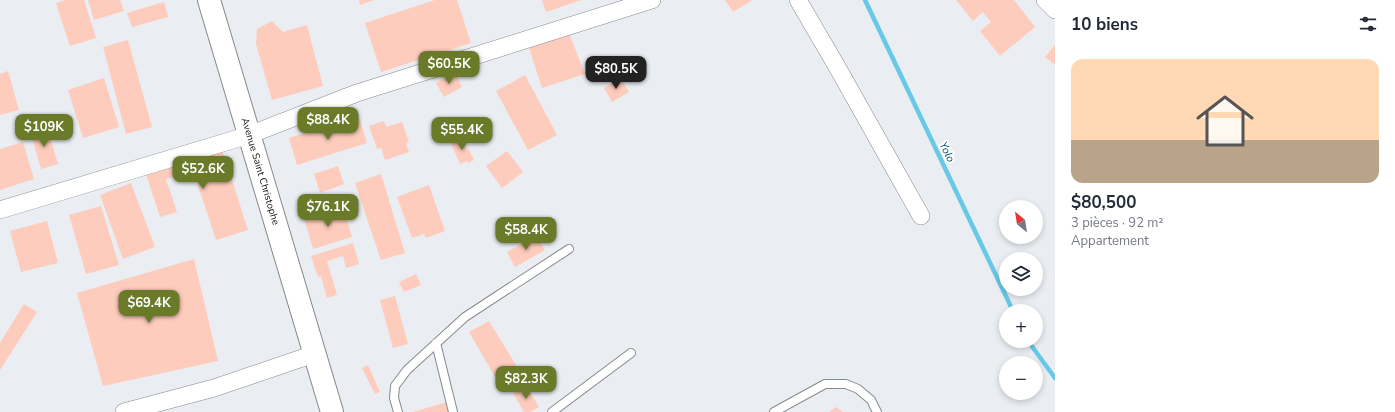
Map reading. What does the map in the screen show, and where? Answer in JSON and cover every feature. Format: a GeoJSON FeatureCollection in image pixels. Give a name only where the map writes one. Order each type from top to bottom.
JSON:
{"type":"FeatureCollection","features":[{"type":"Feature","properties":{"kind":"street","name":"Avenue Saint Christophe"},"geometry":{"type":"LineString","coordinates":[[209,0],[332,412]]}},
{"type":"Feature","properties":{"kind":"street"},"geometry":{"type":"LineString","coordinates":[[0,210],[249,135],[357,93],[652,0]]}},
{"type":"Feature","properties":{"kind":"street"},"geometry":{"type":"LineString","coordinates":[[798,0],[921,216]]}},
{"type":"Feature","properties":{"kind":"street"},"geometry":{"type":"LineString","coordinates":[[1045,0],[1055,10]]}},
{"type":"Feature","properties":{"kind":"street"},"geometry":{"type":"LineString","coordinates":[[124,412],[214,388],[314,354]]}},
{"type":"Feature","properties":{"kind":"lane"},"geometry":{"type":"LineString","coordinates":[[398,412],[394,398],[395,386],[407,370],[464,317],[569,249]]}},
{"type":"Feature","properties":{"kind":"lane"},"geometry":{"type":"LineString","coordinates":[[436,343],[453,412]]}},
{"type":"Feature","properties":{"kind":"lane"},"geometry":{"type":"LineString","coordinates":[[552,412],[631,353]]}},
{"type":"Feature","properties":{"kind":"lane"},"geometry":{"type":"LineString","coordinates":[[774,412],[825,384],[846,384],[858,389],[871,400],[877,412]]}},
{"type":"Feature","properties":{"kind":"building"},"geometry":{"type":"Polygon","coordinates":[[[65,0],[84,0],[96,38],[70,46],[56,3],[65,0]]]}},
{"type":"Feature","properties":{"kind":"building"},"geometry":{"type":"Polygon","coordinates":[[[88,0],[120,0],[124,11],[94,20],[88,0]]]}},
{"type":"Feature","properties":{"kind":"building"},"geometry":{"type":"Polygon","coordinates":[[[359,0],[374,0],[360,5],[359,0]]]}},
{"type":"Feature","properties":{"kind":"building"},"geometry":{"type":"Polygon","coordinates":[[[435,0],[457,0],[471,43],[381,72],[365,23],[435,0]]]}},
{"type":"Feature","properties":{"kind":"building"},"geometry":{"type":"Polygon","coordinates":[[[542,0],[581,0],[546,12],[542,0]]]}},
{"type":"Feature","properties":{"kind":"building"},"geometry":{"type":"Polygon","coordinates":[[[725,0],[752,0],[733,12],[725,0]]]}},
{"type":"Feature","properties":{"kind":"building"},"geometry":{"type":"Polygon","coordinates":[[[956,0],[1014,0],[1035,27],[1000,56],[980,31],[991,22],[983,12],[973,21],[956,0]]]}},
{"type":"Feature","properties":{"kind":"building"},"geometry":{"type":"Polygon","coordinates":[[[164,2],[168,17],[132,27],[127,13],[164,2]]]}},
{"type":"Feature","properties":{"kind":"building"},"geometry":{"type":"Polygon","coordinates":[[[272,21],[283,32],[307,25],[323,86],[272,100],[256,44],[257,29],[272,21]]]}},
{"type":"Feature","properties":{"kind":"building"},"geometry":{"type":"Polygon","coordinates":[[[569,33],[585,74],[542,88],[529,48],[569,33]]]}},
{"type":"Feature","properties":{"kind":"building"},"geometry":{"type":"Polygon","coordinates":[[[128,40],[152,127],[126,134],[103,47],[128,40]]]}},
{"type":"Feature","properties":{"kind":"building"},"geometry":{"type":"Polygon","coordinates":[[[1055,45],[1055,65],[1045,57],[1055,45]]]}},
{"type":"Feature","properties":{"kind":"building"},"geometry":{"type":"Polygon","coordinates":[[[8,71],[19,110],[0,115],[0,74],[8,71]]]}},
{"type":"Feature","properties":{"kind":"building"},"geometry":{"type":"Polygon","coordinates":[[[455,73],[462,87],[444,97],[436,83],[455,73]]]}},
{"type":"Feature","properties":{"kind":"building"},"geometry":{"type":"Polygon","coordinates":[[[525,75],[557,135],[528,150],[496,91],[525,75]]]}},
{"type":"Feature","properties":{"kind":"building"},"geometry":{"type":"Polygon","coordinates":[[[104,78],[119,127],[83,138],[68,90],[104,78]]]}},
{"type":"Feature","properties":{"kind":"building"},"geometry":{"type":"Polygon","coordinates":[[[620,78],[629,92],[612,102],[604,88],[620,78]]]}},
{"type":"Feature","properties":{"kind":"building"},"geometry":{"type":"Polygon","coordinates":[[[359,117],[367,143],[297,165],[289,138],[359,117]]]}},
{"type":"Feature","properties":{"kind":"building"},"geometry":{"type":"Polygon","coordinates":[[[384,121],[386,127],[402,122],[409,142],[406,143],[409,152],[385,160],[381,148],[377,149],[369,126],[384,121]]]}},
{"type":"Feature","properties":{"kind":"building"},"geometry":{"type":"Polygon","coordinates":[[[47,126],[58,164],[41,169],[30,131],[47,126]]]}},
{"type":"Feature","properties":{"kind":"building"},"geometry":{"type":"Polygon","coordinates":[[[461,136],[467,150],[469,149],[474,160],[468,163],[467,161],[460,164],[450,141],[461,136]]]}},
{"type":"Feature","properties":{"kind":"building"},"geometry":{"type":"Polygon","coordinates":[[[23,142],[34,179],[0,190],[0,149],[23,142]]]}},
{"type":"Feature","properties":{"kind":"building"},"geometry":{"type":"Polygon","coordinates":[[[221,146],[248,230],[216,240],[193,170],[166,179],[177,212],[160,217],[145,171],[221,146]]]}},
{"type":"Feature","properties":{"kind":"building"},"geometry":{"type":"Polygon","coordinates":[[[507,151],[523,172],[502,188],[486,166],[507,151]]]}},
{"type":"Feature","properties":{"kind":"building"},"geometry":{"type":"Polygon","coordinates":[[[338,166],[344,184],[320,193],[314,174],[338,166]]]}},
{"type":"Feature","properties":{"kind":"building"},"geometry":{"type":"Polygon","coordinates":[[[381,174],[405,253],[381,260],[355,183],[381,174]]]}},
{"type":"Feature","properties":{"kind":"building"},"geometry":{"type":"Polygon","coordinates":[[[131,183],[155,247],[123,259],[100,195],[131,183]]]}},
{"type":"Feature","properties":{"kind":"building"},"geometry":{"type":"Polygon","coordinates":[[[429,185],[445,231],[426,238],[424,234],[412,238],[397,197],[429,185]]]}},
{"type":"Feature","properties":{"kind":"building"},"geometry":{"type":"Polygon","coordinates":[[[101,206],[119,265],[86,274],[69,215],[101,206]]]}},
{"type":"Feature","properties":{"kind":"building"},"geometry":{"type":"Polygon","coordinates":[[[343,206],[352,237],[313,249],[304,218],[343,206]]]}},
{"type":"Feature","properties":{"kind":"building"},"geometry":{"type":"Polygon","coordinates":[[[47,221],[58,263],[21,272],[10,231],[47,221]]]}},
{"type":"Feature","properties":{"kind":"building"},"geometry":{"type":"Polygon","coordinates":[[[536,236],[545,250],[515,267],[507,252],[536,236]]]}},
{"type":"Feature","properties":{"kind":"building"},"geometry":{"type":"Polygon","coordinates":[[[353,243],[359,264],[346,268],[343,256],[327,261],[337,295],[327,298],[321,276],[318,277],[311,256],[353,243]]]}},
{"type":"Feature","properties":{"kind":"building"},"geometry":{"type":"Polygon","coordinates":[[[194,259],[218,361],[103,386],[77,293],[194,259]]]}},
{"type":"Feature","properties":{"kind":"building"},"geometry":{"type":"Polygon","coordinates":[[[416,274],[421,285],[404,292],[399,282],[416,274]]]}},
{"type":"Feature","properties":{"kind":"building"},"geometry":{"type":"Polygon","coordinates":[[[395,296],[408,344],[393,348],[380,300],[395,296]]]}},
{"type":"Feature","properties":{"kind":"building"},"geometry":{"type":"Polygon","coordinates":[[[24,304],[37,312],[0,370],[0,343],[24,304]]]}},
{"type":"Feature","properties":{"kind":"building"},"geometry":{"type":"Polygon","coordinates":[[[489,321],[522,375],[502,389],[469,332],[489,321]]]}},
{"type":"Feature","properties":{"kind":"building"},"geometry":{"type":"Polygon","coordinates":[[[368,365],[380,392],[375,394],[362,368],[368,365]]]}},
{"type":"Feature","properties":{"kind":"building"},"geometry":{"type":"Polygon","coordinates":[[[526,386],[539,407],[530,412],[524,412],[513,393],[526,386]]]}},
{"type":"Feature","properties":{"kind":"building"},"geometry":{"type":"Polygon","coordinates":[[[447,402],[449,412],[413,412],[447,402]]]}},
{"type":"Feature","properties":{"kind":"building"},"geometry":{"type":"Polygon","coordinates":[[[836,407],[843,412],[829,412],[836,407]]]}},
{"type":"Feature","properties":{"kind":"waterway","name":"Yolo"},"geometry":{"type":"LineString","coordinates":[[865,0],[1010,304]]}},
{"type":"Feature","properties":{"kind":"waterway","name":"Yolo"},"geometry":{"type":"LineString","coordinates":[[1033,348],[1055,378]]}}]}
